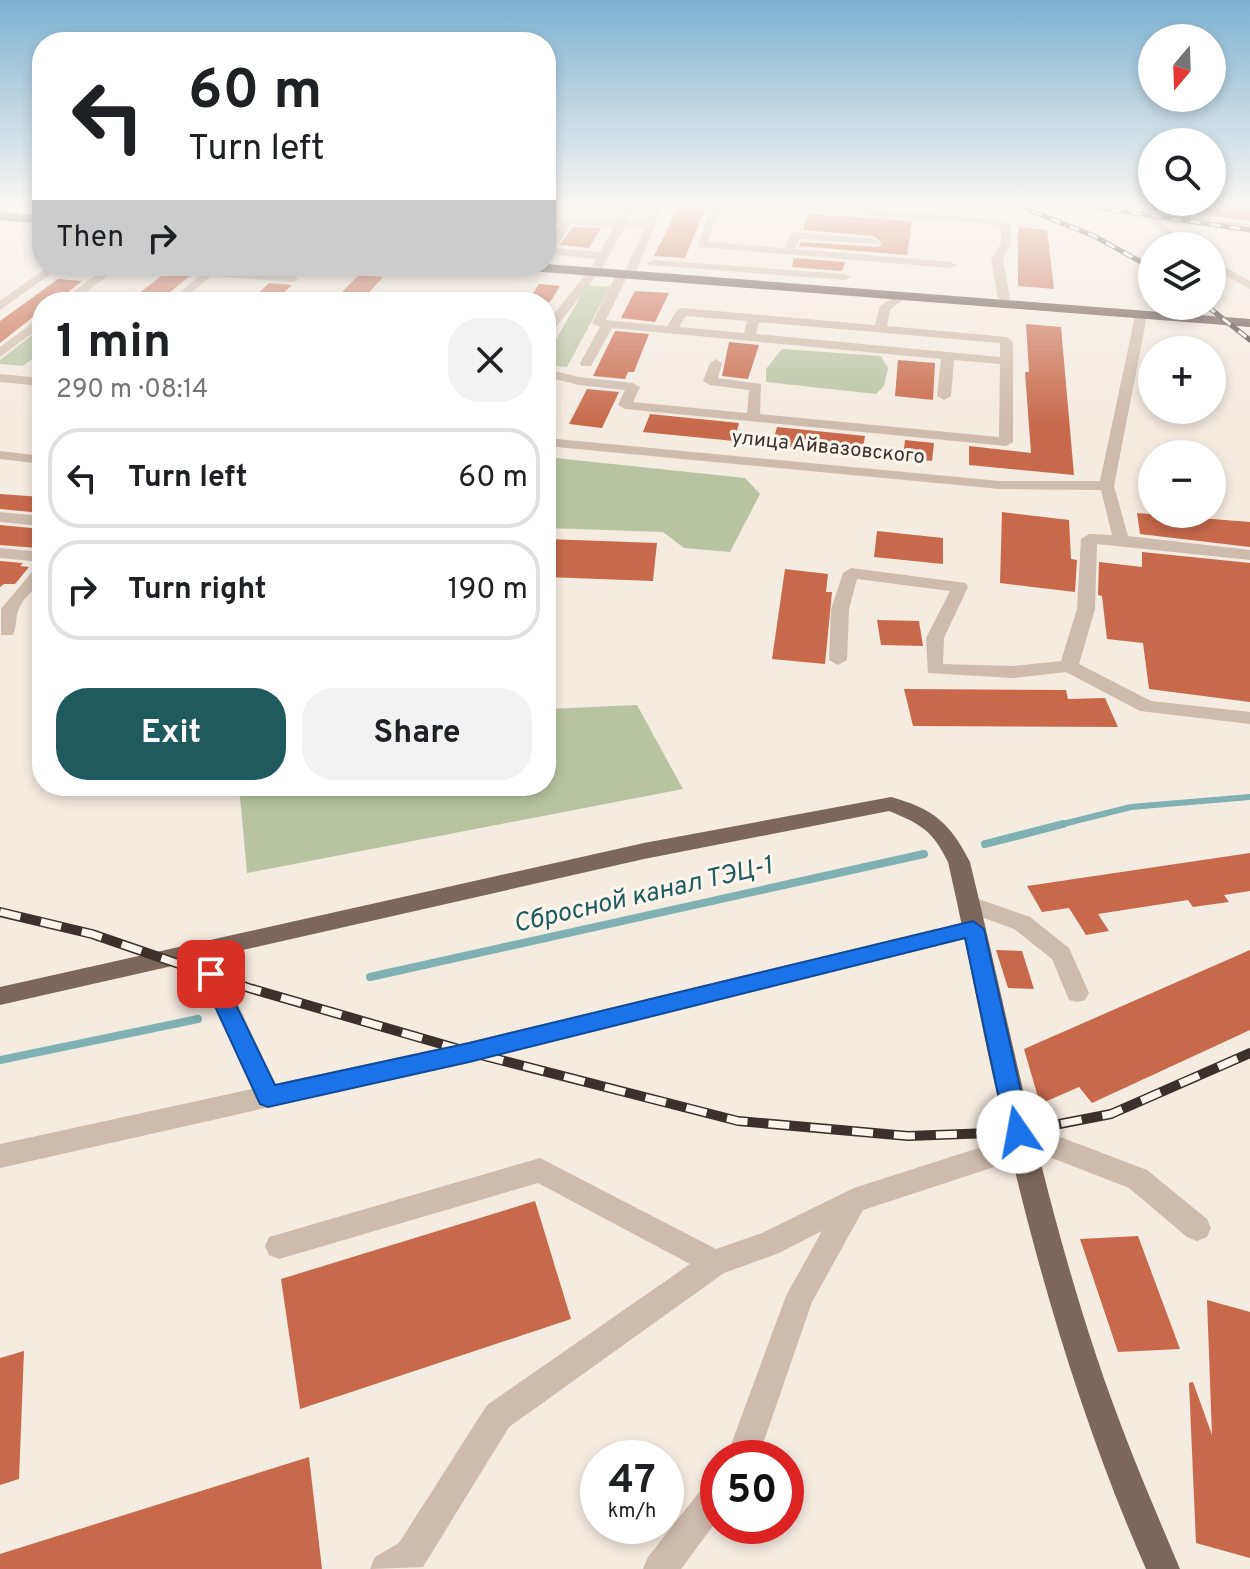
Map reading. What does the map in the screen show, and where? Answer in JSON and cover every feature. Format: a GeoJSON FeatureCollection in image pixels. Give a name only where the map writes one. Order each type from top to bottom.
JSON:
{"type":"FeatureCollection","features":[{"type":"Feature","properties":{"kind":"highway"},"geometry":{"type":"LineString","coordinates":[[714,277],[1004,298],[1138,312]]}},
{"type":"Feature","properties":{"kind":"highway"},"geometry":{"type":"LineString","coordinates":[[843,285],[900,297],[1138,312]]}},
{"type":"Feature","properties":{"kind":"highway"},"geometry":{"type":"LineString","coordinates":[[1226,315],[1250,316]]}},
{"type":"Feature","properties":{"kind":"highway"},"geometry":{"type":"LineString","coordinates":[[1220,320],[1250,323]]}},
{"type":"Feature","properties":{"kind":"main road"},"geometry":{"type":"LineString","coordinates":[[0,996],[644,851],[891,804],[925,818],[945,834],[959,862],[1022,1146],[1069,1323],[1137,1515],[1163,1569]]}},
{"type":"Feature","properties":{"kind":"street"},"geometry":{"type":"LineString","coordinates":[[0,306],[40,277]]}},
{"type":"Feature","properties":{"kind":"street"},"geometry":{"type":"LineString","coordinates":[[79,292],[99,277]]}},
{"type":"Feature","properties":{"kind":"street"},"geometry":{"type":"LineString","coordinates":[[185,292],[202,277]]}},
{"type":"Feature","properties":{"kind":"street"},"geometry":{"type":"LineString","coordinates":[[271,277],[293,279]]}},
{"type":"Feature","properties":{"kind":"street"},"geometry":{"type":"LineString","coordinates":[[556,315],[588,277]]}},
{"type":"Feature","properties":{"kind":"street"},"geometry":{"type":"LineString","coordinates":[[586,363],[625,277]]}},
{"type":"Feature","properties":{"kind":"street"},"geometry":{"type":"LineString","coordinates":[[776,277],[843,285],[845,277]]}},
{"type":"Feature","properties":{"kind":"street"},"geometry":{"type":"LineString","coordinates":[[1000,277],[1004,298]]}},
{"type":"Feature","properties":{"kind":"street"},"geometry":{"type":"LineString","coordinates":[[880,329],[884,309],[900,297]]}},
{"type":"Feature","properties":{"kind":"street"},"geometry":{"type":"LineString","coordinates":[[556,375],[633,387],[625,405],[1006,442],[1007,342],[1003,340],[682,312],[671,330]]}},
{"type":"Feature","properties":{"kind":"street"},"geometry":{"type":"LineString","coordinates":[[748,339],[754,318]]}},
{"type":"Feature","properties":{"kind":"street"},"geometry":{"type":"LineString","coordinates":[[1121,540],[1107,486],[1138,320]]}},
{"type":"Feature","properties":{"kind":"street"},"geometry":{"type":"LineString","coordinates":[[603,323],[725,337],[1006,361]]}},
{"type":"Feature","properties":{"kind":"street"},"geometry":{"type":"LineString","coordinates":[[0,353],[32,328]]}},
{"type":"Feature","properties":{"kind":"street"},"geometry":{"type":"LineString","coordinates":[[725,337],[710,381],[756,387],[753,417]]}},
{"type":"Feature","properties":{"kind":"street"},"geometry":{"type":"LineString","coordinates":[[944,396],[948,356]]}},
{"type":"Feature","properties":{"kind":"street"},"geometry":{"type":"LineString","coordinates":[[0,378],[32,381]]}},
{"type":"Feature","properties":{"kind":"street","name":"улица Айвазовского"},"geometry":{"type":"LineString","coordinates":[[556,443],[1000,485],[1107,486]]}},
{"type":"Feature","properties":{"kind":"street"},"geometry":{"type":"LineString","coordinates":[[0,455],[32,459]]}},
{"type":"Feature","properties":{"kind":"street"},"geometry":{"type":"LineString","coordinates":[[0,517],[32,520]]}},
{"type":"Feature","properties":{"kind":"street"},"geometry":{"type":"LineString","coordinates":[[1069,666],[1086,609],[1089,539],[1250,555]]}},
{"type":"Feature","properties":{"kind":"street"},"geometry":{"type":"LineString","coordinates":[[0,553],[32,556]]}},
{"type":"Feature","properties":{"kind":"street"},"geometry":{"type":"LineString","coordinates":[[838,660],[840,609],[851,573],[960,587],[935,638],[934,669],[1013,672],[1069,666],[1147,707],[1250,718]]}},
{"type":"Feature","properties":{"kind":"street"},"geometry":{"type":"LineString","coordinates":[[7,631],[10,609],[32,582]]}},
{"type":"Feature","properties":{"kind":"street"},"geometry":{"type":"LineString","coordinates":[[970,904],[1022,923],[1061,954],[1077,993]]}},
{"type":"Feature","properties":{"kind":"street"},"geometry":{"type":"LineString","coordinates":[[0,1156],[484,1049],[973,929]]}},
{"type":"Feature","properties":{"kind":"street"},"geometry":{"type":"LineString","coordinates":[[203,952],[268,1097]]}},
{"type":"Feature","properties":{"kind":"street"},"geometry":{"type":"LineString","coordinates":[[387,1569],[411,1555],[498,1416],[715,1263],[769,1244],[854,1201],[1022,1146],[1047,1144],[1138,1179],[1197,1228]]}},
{"type":"Feature","properties":{"kind":"street"},"geometry":{"type":"LineString","coordinates":[[279,1246],[540,1170],[715,1263]]}},
{"type":"Feature","properties":{"kind":"street"},"geometry":{"type":"LineString","coordinates":[[748,1440],[800,1296],[854,1201]]}},
{"type":"Feature","properties":{"kind":"street"},"geometry":{"type":"LineString","coordinates":[[660,1569],[700,1517]]}},
{"type":"Feature","properties":{"kind":"green space"},"geometry":{"type":"Polygon","coordinates":[[[587,285],[610,287],[567,367],[556,366],[556,339],[587,285]]]}},
{"type":"Feature","properties":{"kind":"green space"},"geometry":{"type":"Polygon","coordinates":[[[32,335],[32,359],[23,366],[0,364],[0,360],[32,335]]]}},
{"type":"Feature","properties":{"kind":"green space"},"geometry":{"type":"Polygon","coordinates":[[[782,349],[881,356],[888,368],[884,386],[876,394],[766,382],[766,369],[782,349]]]}},
{"type":"Feature","properties":{"kind":"green space"},"geometry":{"type":"Polygon","coordinates":[[[556,458],[745,478],[760,494],[730,552],[684,548],[663,532],[556,528],[556,458]]]}},
{"type":"Feature","properties":{"kind":"green space"},"geometry":{"type":"Polygon","coordinates":[[[637,705],[683,789],[247,873],[240,796],[556,796],[556,709],[637,705]]]}},
{"type":"Feature","properties":{"kind":"building"},"geometry":{"type":"Polygon","coordinates":[[[160,277],[188,277],[170,292],[141,292],[160,277]]]}},
{"type":"Feature","properties":{"kind":"building"},"geometry":{"type":"Polygon","coordinates":[[[357,277],[383,277],[369,292],[342,292],[357,277]]]}},
{"type":"Feature","properties":{"kind":"building"},"geometry":{"type":"Polygon","coordinates":[[[1018,277],[1053,277],[1054,289],[1018,286],[1018,277]]]}},
{"type":"Feature","properties":{"kind":"building"},"geometry":{"type":"Polygon","coordinates":[[[58,279],[82,281],[68,292],[40,292],[58,279]]]}},
{"type":"Feature","properties":{"kind":"building"},"geometry":{"type":"Polygon","coordinates":[[[269,283],[292,285],[285,292],[260,292],[269,283]]]}},
{"type":"Feature","properties":{"kind":"building"},"geometry":{"type":"Polygon","coordinates":[[[539,284],[560,286],[556,292],[534,292],[539,284]]]}},
{"type":"Feature","properties":{"kind":"building"},"geometry":{"type":"Polygon","coordinates":[[[635,291],[669,293],[655,322],[621,318],[635,291]]]}},
{"type":"Feature","properties":{"kind":"building"},"geometry":{"type":"Polygon","coordinates":[[[32,298],[32,318],[0,343],[0,321],[32,298]]]}},
{"type":"Feature","properties":{"kind":"building"},"geometry":{"type":"Polygon","coordinates":[[[1026,324],[1061,327],[1074,475],[969,465],[969,446],[1031,453],[1025,372],[1029,372],[1026,324]]]}},
{"type":"Feature","properties":{"kind":"building"},"geometry":{"type":"Polygon","coordinates":[[[615,331],[649,334],[634,372],[628,372],[625,379],[593,376],[615,331]]]}},
{"type":"Feature","properties":{"kind":"building"},"geometry":{"type":"Polygon","coordinates":[[[729,342],[759,345],[748,379],[722,376],[729,342]]]}},
{"type":"Feature","properties":{"kind":"building"},"geometry":{"type":"Polygon","coordinates":[[[898,360],[935,363],[933,400],[895,396],[898,360]]]}},
{"type":"Feature","properties":{"kind":"building"},"geometry":{"type":"Polygon","coordinates":[[[587,389],[619,392],[602,428],[569,424],[587,389]]]}},
{"type":"Feature","properties":{"kind":"building"},"geometry":{"type":"Polygon","coordinates":[[[650,414],[739,423],[734,441],[643,432],[650,414]]]}},
{"type":"Feature","properties":{"kind":"building"},"geometry":{"type":"Polygon","coordinates":[[[777,427],[865,436],[862,454],[772,445],[777,427]]]}},
{"type":"Feature","properties":{"kind":"building"},"geometry":{"type":"Polygon","coordinates":[[[905,440],[934,443],[932,461],[903,458],[905,440]]]}},
{"type":"Feature","properties":{"kind":"building"},"geometry":{"type":"Polygon","coordinates":[[[0,494],[32,496],[32,512],[0,509],[0,494]]]}},
{"type":"Feature","properties":{"kind":"building"},"geometry":{"type":"Polygon","coordinates":[[[1002,512],[1069,520],[1071,559],[1077,560],[1075,592],[1000,583],[1002,512]]]}},
{"type":"Feature","properties":{"kind":"building"},"geometry":{"type":"Polygon","coordinates":[[[1226,520],[1250,522],[1250,547],[1140,534],[1139,528],[1226,528],[1226,520]]]}},
{"type":"Feature","properties":{"kind":"building"},"geometry":{"type":"Polygon","coordinates":[[[0,525],[32,528],[32,548],[0,545],[0,525]]]}},
{"type":"Feature","properties":{"kind":"building"},"geometry":{"type":"Polygon","coordinates":[[[877,531],[943,538],[943,564],[874,557],[877,531]]]}},
{"type":"Feature","properties":{"kind":"building"},"geometry":{"type":"Polygon","coordinates":[[[556,539],[657,543],[653,581],[556,577],[556,539]]]}},
{"type":"Feature","properties":{"kind":"building"},"geometry":{"type":"Polygon","coordinates":[[[1142,552],[1250,563],[1250,702],[1149,689],[1143,643],[1107,639],[1102,596],[1098,595],[1099,562],[1142,567],[1142,552]]]}},
{"type":"Feature","properties":{"kind":"building"},"geometry":{"type":"Polygon","coordinates":[[[0,561],[23,563],[20,566],[29,567],[15,584],[0,587],[0,561]]]}},
{"type":"Feature","properties":{"kind":"building"},"geometry":{"type":"Polygon","coordinates":[[[785,569],[828,574],[826,592],[832,592],[825,664],[772,659],[785,569]]]}},
{"type":"Feature","properties":{"kind":"building"},"geometry":{"type":"Polygon","coordinates":[[[877,620],[919,621],[923,646],[881,645],[877,620]]]}},
{"type":"Feature","properties":{"kind":"building"},"geometry":{"type":"Polygon","coordinates":[[[904,689],[1066,690],[1068,699],[1105,698],[1118,727],[913,726],[904,689]]]}},
{"type":"Feature","properties":{"kind":"building"},"geometry":{"type":"Polygon","coordinates":[[[1250,853],[1250,891],[1224,895],[1229,902],[1193,907],[1188,900],[1098,914],[1109,931],[1086,935],[1069,908],[1042,912],[1027,886],[1250,853]]]}},
{"type":"Feature","properties":{"kind":"building"},"geometry":{"type":"Polygon","coordinates":[[[996,950],[1022,951],[1034,989],[1008,988],[996,950]]]}},
{"type":"Feature","properties":{"kind":"building"},"geometry":{"type":"Polygon","coordinates":[[[1250,950],[1250,1030],[1092,1103],[1079,1087],[1040,1104],[1024,1049],[1250,950]]]}},
{"type":"Feature","properties":{"kind":"building"},"geometry":{"type":"Polygon","coordinates":[[[535,1201],[571,1319],[300,1409],[281,1279],[535,1201]]]}},
{"type":"Feature","properties":{"kind":"building"},"geometry":{"type":"Polygon","coordinates":[[[1138,1236],[1180,1349],[1118,1352],[1080,1239],[1138,1236]]]}},
{"type":"Feature","properties":{"kind":"building"},"geometry":{"type":"Polygon","coordinates":[[[1207,1300],[1250,1312],[1250,1558],[1196,1543],[1189,1383],[1193,1382],[1212,1435],[1207,1300]]]}},
{"type":"Feature","properties":{"kind":"building"},"geometry":{"type":"Polygon","coordinates":[[[24,1351],[19,1479],[0,1485],[0,1358],[24,1351]]]}},
{"type":"Feature","properties":{"kind":"building"},"geometry":{"type":"Polygon","coordinates":[[[309,1457],[322,1569],[0,1569],[0,1554],[309,1457]]]}},
{"type":"Feature","properties":{"kind":"waterway","name":"Сбросной канал ТЭЦ-1"},"geometry":{"type":"LineString","coordinates":[[1063,824],[1131,807],[1250,797]]}},
{"type":"Feature","properties":{"kind":"waterway","name":"Сбросной канал ТЭЦ-1"},"geometry":{"type":"LineString","coordinates":[[985,844],[1063,824]]}},
{"type":"Feature","properties":{"kind":"waterway","name":"Сбросной канал ТЭЦ-1"},"geometry":{"type":"LineString","coordinates":[[1055,826],[1063,824]]}},
{"type":"Feature","properties":{"kind":"waterway","name":"Сбросной канал ТЭЦ-1"},"geometry":{"type":"LineString","coordinates":[[370,977],[924,854]]}},
{"type":"Feature","properties":{"kind":"waterway","name":"Сбросной канал ТЭЦ-1"},"geometry":{"type":"LineString","coordinates":[[0,1060],[198,1019]]}},
{"type":"Feature","properties":{"kind":"railway"},"geometry":{"type":"LineString","coordinates":[[1225,320],[1250,340]]}},
{"type":"Feature","properties":{"kind":"railway"},"geometry":{"type":"LineString","coordinates":[[0,912],[92,934],[249,988],[469,1052],[738,1121],[908,1136],[1018,1132],[1111,1114],[1250,1053]]}},
{"type":"Feature","properties":{"kind":"route"},"geometry":{"type":"LineString","coordinates":[[211,974],[268,1097],[469,1052],[973,929],[1018,1132]]}}]}
